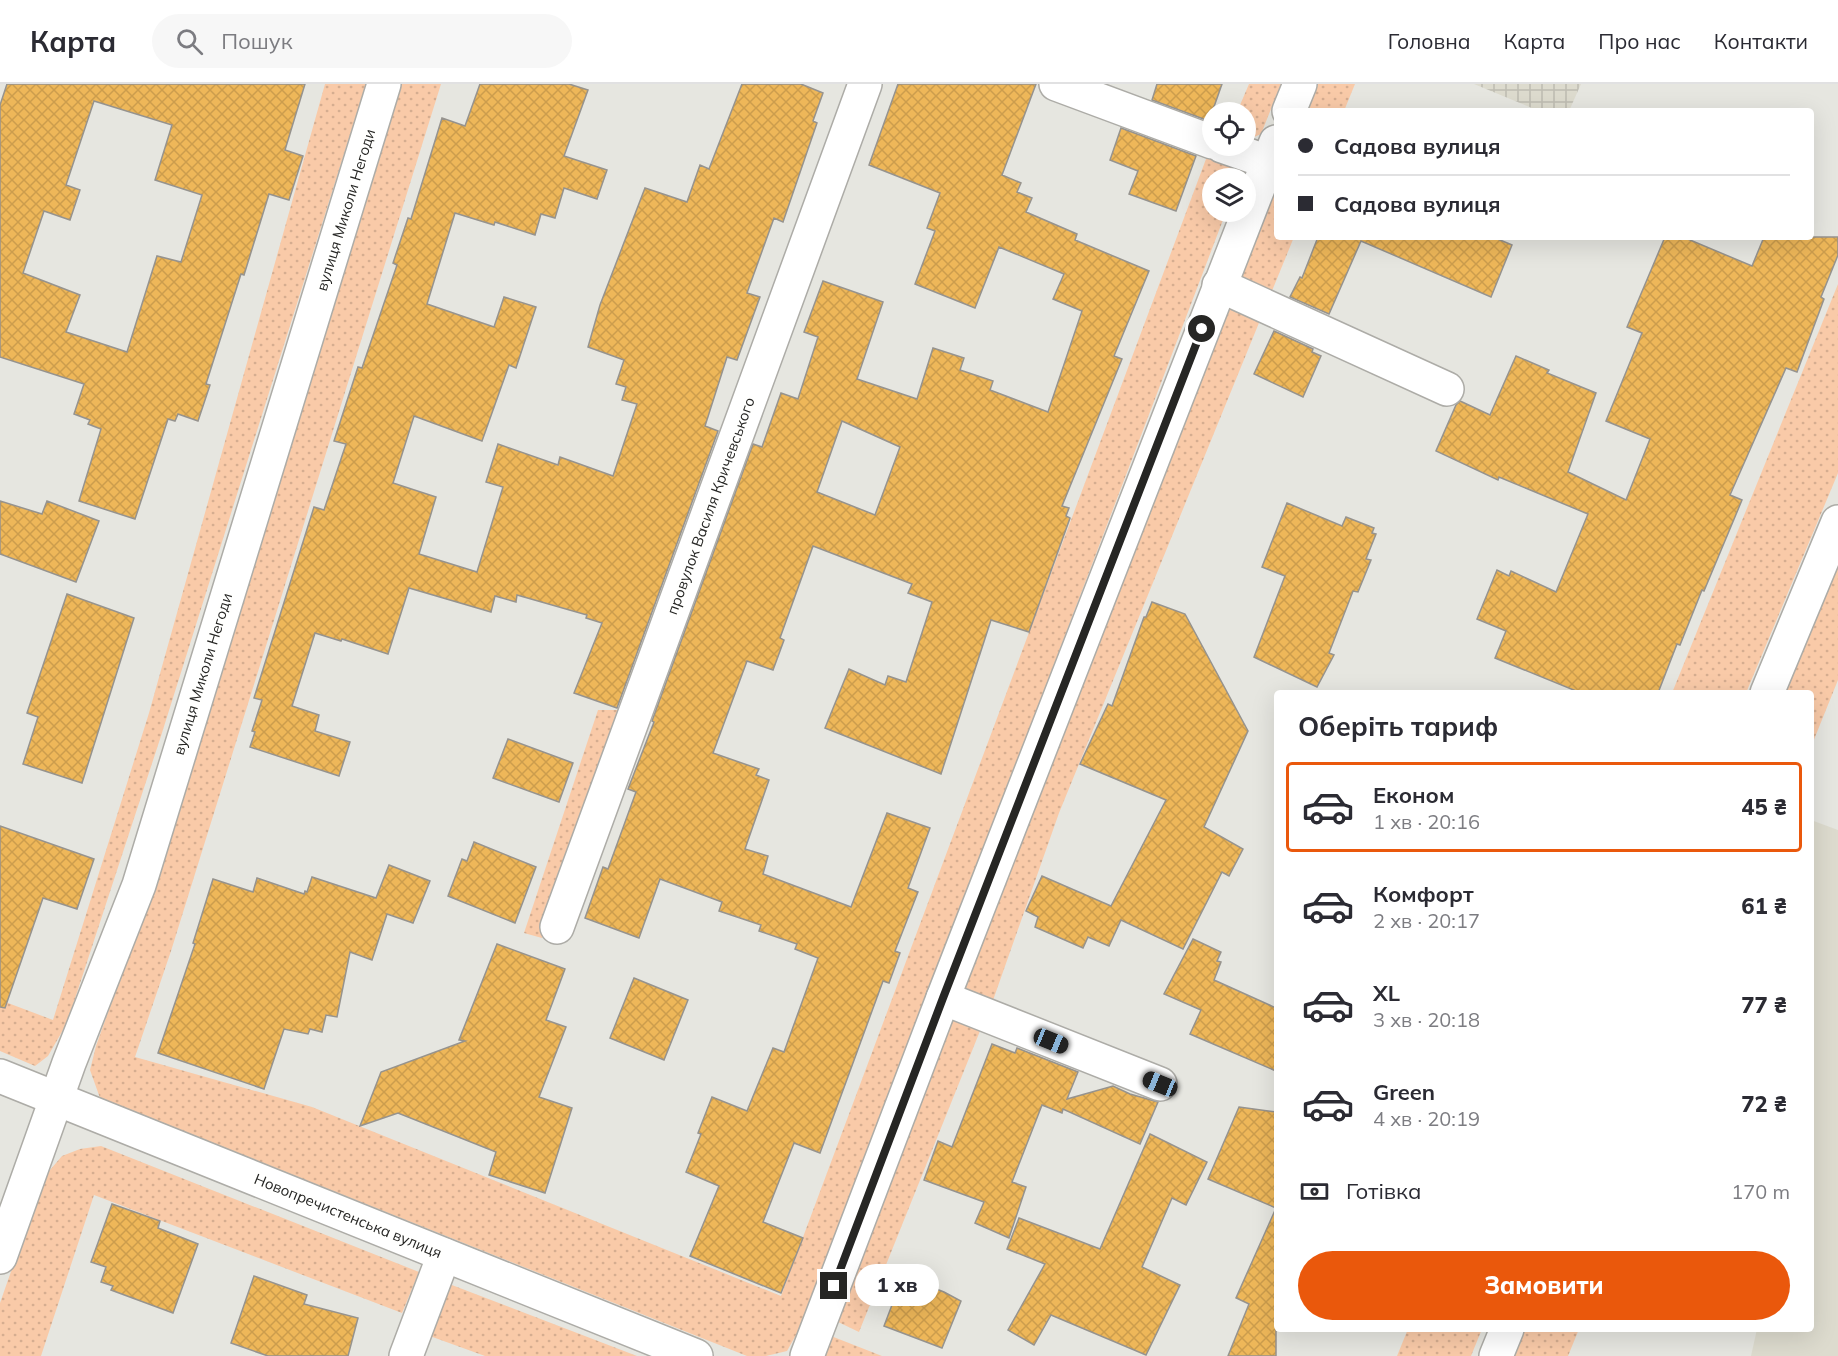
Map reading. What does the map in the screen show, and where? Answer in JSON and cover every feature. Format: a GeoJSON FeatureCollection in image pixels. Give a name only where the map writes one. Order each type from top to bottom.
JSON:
{"type":"FeatureCollection","features":[{"type":"Feature","properties":{"kind":"street","name":"вулиця Миколи Негоди"},"geometry":{"type":"LineString","coordinates":[[0,1257],[56,1098],[139,885],[384,84]]}},
{"type":"Feature","properties":{"kind":"street","name":"провулок Василя Кричевського"},"geometry":{"type":"LineString","coordinates":[[557,927],[865,84]]}},
{"type":"Feature","properties":{"kind":"street"},"geometry":{"type":"LineString","coordinates":[[1056,84],[1202,138]]}},
{"type":"Feature","properties":{"kind":"street"},"geometry":{"type":"LineString","coordinates":[[1290,108],[1300,84]]}},
{"type":"Feature","properties":{"kind":"street"},"geometry":{"type":"LineString","coordinates":[[807,1356],[943,998],[1272,152],[1256,150]]}},
{"type":"Feature","properties":{"kind":"street"},"geometry":{"type":"LineString","coordinates":[[1219,285],[1447,389]]}},
{"type":"Feature","properties":{"kind":"street"},"geometry":{"type":"LineString","coordinates":[[1768,690],[1838,522]]}},
{"type":"Feature","properties":{"kind":"street"},"geometry":{"type":"LineString","coordinates":[[943,998],[1160,1084]]}},
{"type":"Feature","properties":{"kind":"street","name":"Новопречистенська вулиця"},"geometry":{"type":"LineString","coordinates":[[0,1076],[696,1356]]}},
{"type":"Feature","properties":{"kind":"street"},"geometry":{"type":"LineString","coordinates":[[405,1356],[444,1255]]}},
{"type":"Feature","properties":{"kind":"street"},"geometry":{"type":"LineString","coordinates":[[1496,1356],[1506,1332]]}},
{"type":"Feature","properties":{"kind":"shaded area"},"geometry":{"type":"Polygon","coordinates":[[[325,84],[366,84],[161,736],[67,1023],[48,1056],[35,1066],[0,1051],[0,1000],[53,1020],[149,713],[325,84]]]}},
{"type":"Feature","properties":{"kind":"shaded area"},"geometry":{"type":"Polygon","coordinates":[[[401,84],[441,84],[171,951],[135,1057],[312,1107],[781,1296],[1202,170],[1202,222],[1222,222],[805,1319],[787,1351],[766,1356],[747,1356],[100,1098],[90,1070],[96,1046],[143,914],[213,682],[401,84]]]}},
{"type":"Feature","properties":{"kind":"shaded area"},"geometry":{"type":"Polygon","coordinates":[[[1249,84],[1281,84],[1261,134],[1256,136],[1256,102],[1241,102],[1249,84]]]}},
{"type":"Feature","properties":{"kind":"shaded area"},"geometry":{"type":"Polygon","coordinates":[[[1318,84],[1355,84],[1345,108],[1309,108],[1318,84]]]}},
{"type":"Feature","properties":{"kind":"shaded area"},"geometry":{"type":"Polygon","coordinates":[[[1474,84],[1581,84],[1570,108],[1532,108],[1474,84]]]}},
{"type":"Feature","properties":{"kind":"shaded area"},"geometry":{"type":"Polygon","coordinates":[[[1207,156],[1215,156],[1231,168],[1203,168],[1207,156]]]}},
{"type":"Feature","properties":{"kind":"shaded area"},"geometry":{"type":"Polygon","coordinates":[[[1274,195],[1274,240],[1293,240],[1059,813],[991,1006],[962,986],[1274,195]]]}},
{"type":"Feature","properties":{"kind":"shaded area"},"geometry":{"type":"Polygon","coordinates":[[[1838,284],[1838,473],[1747,690],[1673,690],[1838,284]]]}},
{"type":"Feature","properties":{"kind":"shaded area"},"geometry":{"type":"Polygon","coordinates":[[[1838,562],[1838,680],[1814,740],[1814,690],[1784,690],[1838,562]]]}},
{"type":"Feature","properties":{"kind":"shaded area"},"geometry":{"type":"Polygon","coordinates":[[[598,710],[622,710],[542,938],[524,933],[598,710]]]}},
{"type":"Feature","properties":{"kind":"shaded area"},"geometry":{"type":"Polygon","coordinates":[[[1814,821],[1838,830],[1838,1356],[1751,1356],[1756,1332],[1814,1332],[1814,821]]]}},
{"type":"Feature","properties":{"kind":"shaded area"},"geometry":{"type":"Polygon","coordinates":[[[948,1015],[982,1026],[859,1332],[836,1321],[948,1015]]]}},
{"type":"Feature","properties":{"kind":"shaded area"},"geometry":{"type":"Polygon","coordinates":[[[101,1146],[419,1272],[402,1313],[94,1195],[41,1356],[0,1356],[0,1303],[44,1177],[62,1156],[80,1149],[101,1146]]]}},
{"type":"Feature","properties":{"kind":"shaded area"},"geometry":{"type":"Polygon","coordinates":[[[444,1282],[637,1356],[485,1356],[427,1335],[444,1282]]]}},
{"type":"Feature","properties":{"kind":"shaded area"},"geometry":{"type":"Polygon","coordinates":[[[1407,1332],[1481,1332],[1471,1356],[1397,1356],[1407,1332]]]}},
{"type":"Feature","properties":{"kind":"shaded area"},"geometry":{"type":"Polygon","coordinates":[[[1520,1332],[1578,1332],[1568,1356],[1511,1356],[1520,1332]]]}},
{"type":"Feature","properties":{"kind":"shaded area"},"geometry":{"type":"Polygon","coordinates":[[[831,1336],[882,1356],[824,1356],[831,1336]]]}},
{"type":"Feature","properties":{"kind":"building"},"geometry":{"type":"Polygon","coordinates":[[[7,84],[305,84],[285,150],[303,156],[289,200],[269,194],[206,384],[210,385],[198,421],[178,414],[175,421],[168,419],[135,519],[79,501],[101,429],[88,424],[90,420],[74,414],[84,384],[0,357],[0,105],[7,84]],[[94,101],[66,185],[80,190],[70,220],[44,211],[23,273],[80,295],[66,332],[127,352],[157,256],[181,262],[202,195],[155,180],[172,125],[94,101]]]}},
{"type":"Feature","properties":{"kind":"building"},"geometry":{"type":"Polygon","coordinates":[[[480,84],[569,84],[588,90],[564,156],[607,170],[597,199],[564,188],[555,218],[541,214],[535,235],[495,222],[494,225],[455,213],[427,304],[494,327],[504,297],[536,307],[516,368],[509,365],[482,441],[414,416],[393,483],[436,497],[419,554],[477,572],[503,487],[486,482],[498,444],[558,465],[560,457],[613,476],[637,404],[622,400],[626,387],[616,384],[624,360],[588,347],[600,305],[645,188],[687,202],[700,165],[709,169],[742,84],[801,84],[823,93],[813,121],[817,123],[783,222],[774,218],[747,293],[760,297],[737,360],[727,357],[705,426],[718,431],[617,708],[574,693],[602,623],[586,618],[587,615],[517,595],[516,602],[495,596],[491,612],[409,588],[388,654],[315,633],[292,706],[319,715],[315,731],[350,742],[339,776],[250,747],[255,732],[252,731],[262,700],[254,698],[314,507],[324,510],[346,444],[334,441],[358,367],[362,368],[397,265],[393,263],[408,218],[411,219],[442,118],[465,126],[480,84]]]}},
{"type":"Feature","properties":{"kind":"building"},"geometry":{"type":"Polygon","coordinates":[[[898,84],[1036,84],[1002,175],[1021,183],[1017,192],[1032,198],[1026,212],[1077,234],[1075,240],[1149,271],[1114,356],[1122,359],[1062,506],[1069,508],[1066,516],[1070,518],[1029,632],[991,620],[941,774],[825,728],[849,669],[885,685],[888,676],[906,682],[932,602],[908,593],[912,584],[813,546],[780,638],[784,640],[773,670],[747,661],[713,753],[759,769],[756,775],[769,780],[745,849],[768,856],[763,874],[851,907],[887,813],[930,828],[908,888],[918,892],[895,951],[900,953],[889,983],[883,981],[820,1153],[794,1143],[763,1222],[803,1238],[781,1293],[690,1256],[719,1186],[686,1172],[712,1097],[747,1111],[773,1048],[784,1052],[818,958],[795,949],[797,944],[759,931],[761,925],[719,911],[722,902],[660,879],[639,938],[585,918],[603,867],[608,869],[636,792],[628,789],[753,444],[762,447],[781,393],[798,399],[818,337],[804,332],[823,281],[883,302],[857,379],[917,399],[933,348],[964,358],[960,370],[993,381],[990,390],[1048,412],[1082,311],[1053,299],[1064,274],[999,247],[975,308],[915,284],[935,231],[927,228],[940,193],[869,165],[898,84]],[[842,421],[817,492],[875,515],[900,447],[842,421]]]}},
{"type":"Feature","properties":{"kind":"building"},"geometry":{"type":"Polygon","coordinates":[[[1157,84],[1222,84],[1216,102],[1202,102],[1202,118],[1152,100],[1157,84]]]}},
{"type":"Feature","properties":{"kind":"building"},"geometry":{"type":"Polygon","coordinates":[[[1121,128],[1196,156],[1176,211],[1129,194],[1138,171],[1110,160],[1121,128]]]}},
{"type":"Feature","properties":{"kind":"building"},"geometry":{"type":"Polygon","coordinates":[[[1814,237],[1838,237],[1838,255],[1821,297],[1824,299],[1797,372],[1786,368],[1730,495],[1742,500],[1680,645],[1677,644],[1659,690],[1574,690],[1495,658],[1506,631],[1477,619],[1497,570],[1509,576],[1511,571],[1556,592],[1588,514],[1499,477],[1498,480],[1436,451],[1456,405],[1460,401],[1490,415],[1516,356],[1549,370],[1547,373],[1596,393],[1568,472],[1626,500],[1650,439],[1606,421],[1642,333],[1627,327],[1664,240],[1690,240],[1752,266],[1763,240],[1814,240],[1814,237]]]}},
{"type":"Feature","properties":{"kind":"building"},"geometry":{"type":"Polygon","coordinates":[[[1317,240],[1500,240],[1512,245],[1491,297],[1361,241],[1329,314],[1290,297],[1300,277],[1302,278],[1317,240]]]}},
{"type":"Feature","properties":{"kind":"building"},"geometry":{"type":"Polygon","coordinates":[[[1274,331],[1313,349],[1312,352],[1321,356],[1303,397],[1254,374],[1274,331]]]}},
{"type":"Feature","properties":{"kind":"building"},"geometry":{"type":"Polygon","coordinates":[[[0,501],[42,514],[47,501],[99,521],[76,582],[0,554],[0,501]]]}},
{"type":"Feature","properties":{"kind":"building"},"geometry":{"type":"Polygon","coordinates":[[[1287,503],[1342,526],[1346,517],[1374,528],[1372,533],[1376,534],[1366,559],[1371,560],[1358,592],[1353,591],[1329,653],[1334,655],[1317,687],[1254,657],[1285,576],[1262,567],[1287,503]]]}},
{"type":"Feature","properties":{"kind":"building"},"geometry":{"type":"Polygon","coordinates":[[[67,594],[134,618],[82,783],[23,764],[38,717],[27,713],[67,594]]]}},
{"type":"Feature","properties":{"kind":"building"},"geometry":{"type":"Polygon","coordinates":[[[1152,602],[1185,614],[1248,731],[1204,827],[1243,849],[1229,876],[1222,872],[1183,949],[1121,920],[1109,946],[1088,937],[1083,948],[1035,927],[1038,917],[1026,911],[1042,876],[1111,906],[1166,800],[1080,764],[1108,704],[1112,706],[1144,617],[1152,602]]]}},
{"type":"Feature","properties":{"kind":"building"},"geometry":{"type":"Polygon","coordinates":[[[508,739],[573,763],[559,802],[493,778],[508,739]]]}},
{"type":"Feature","properties":{"kind":"building"},"geometry":{"type":"Polygon","coordinates":[[[0,826],[94,859],[77,909],[43,898],[5,1008],[0,1007],[0,826]]]}},
{"type":"Feature","properties":{"kind":"building"},"geometry":{"type":"Polygon","coordinates":[[[474,842],[536,867],[515,923],[448,896],[462,859],[467,861],[474,842]]]}},
{"type":"Feature","properties":{"kind":"building"},"geometry":{"type":"Polygon","coordinates":[[[389,865],[430,881],[413,923],[387,914],[372,960],[350,952],[337,1017],[326,1015],[322,1032],[310,1029],[308,1034],[284,1029],[264,1089],[158,1053],[195,944],[193,943],[213,879],[253,892],[257,878],[304,894],[305,891],[307,892],[312,877],[376,898],[389,865]]]}},
{"type":"Feature","properties":{"kind":"building"},"geometry":{"type":"Polygon","coordinates":[[[1193,939],[1221,952],[1217,961],[1221,962],[1214,980],[1274,1007],[1274,1070],[1190,1034],[1201,1010],[1164,994],[1193,939]]]}},
{"type":"Feature","properties":{"kind":"building"},"geometry":{"type":"Polygon","coordinates":[[[497,944],[565,969],[546,1020],[566,1027],[539,1097],[572,1108],[545,1193],[489,1175],[496,1152],[398,1113],[360,1126],[381,1072],[465,1041],[459,1040],[497,944]]]}},
{"type":"Feature","properties":{"kind":"building"},"geometry":{"type":"Polygon","coordinates":[[[634,978],[688,1000],[664,1060],[610,1038],[634,978]]]}},
{"type":"Feature","properties":{"kind":"building"},"geometry":{"type":"Polygon","coordinates":[[[992,1044],[1015,1053],[1017,1048],[1078,1072],[1067,1099],[1113,1086],[1130,1094],[1158,1102],[1140,1144],[1063,1109],[1062,1113],[1042,1105],[1012,1182],[1026,1187],[1009,1238],[975,1223],[984,1202],[924,1180],[938,1141],[952,1147],[992,1044]]]}},
{"type":"Feature","properties":{"kind":"building"},"geometry":{"type":"Polygon","coordinates":[[[1239,1107],[1274,1112],[1274,1207],[1208,1179],[1239,1107]]]}},
{"type":"Feature","properties":{"kind":"building"},"geometry":{"type":"Polygon","coordinates":[[[1150,1134],[1207,1162],[1186,1205],[1172,1198],[1142,1267],[1180,1285],[1146,1355],[1051,1315],[1034,1345],[1008,1330],[1045,1264],[1007,1249],[1019,1218],[1100,1249],[1150,1134]]]}},
{"type":"Feature","properties":{"kind":"building"},"geometry":{"type":"Polygon","coordinates":[[[112,1204],[160,1221],[158,1228],[198,1244],[173,1313],[111,1290],[113,1286],[101,1282],[106,1267],[91,1262],[112,1204]]]}},
{"type":"Feature","properties":{"kind":"building"},"geometry":{"type":"Polygon","coordinates":[[[1274,1212],[1276,1356],[1228,1356],[1249,1304],[1236,1298],[1274,1212]]]}},
{"type":"Feature","properties":{"kind":"building"},"geometry":{"type":"Polygon","coordinates":[[[254,1276],[307,1295],[304,1304],[358,1318],[348,1356],[268,1356],[231,1343],[254,1276]]]}},
{"type":"Feature","properties":{"kind":"building"},"geometry":{"type":"Polygon","coordinates":[[[903,1276],[961,1301],[942,1348],[884,1326],[903,1276]]]}},
{"type":"Feature","properties":{"kind":"route"},"geometry":{"type":"LineString","coordinates":[[834,1286],[1202,329]]}}]}
